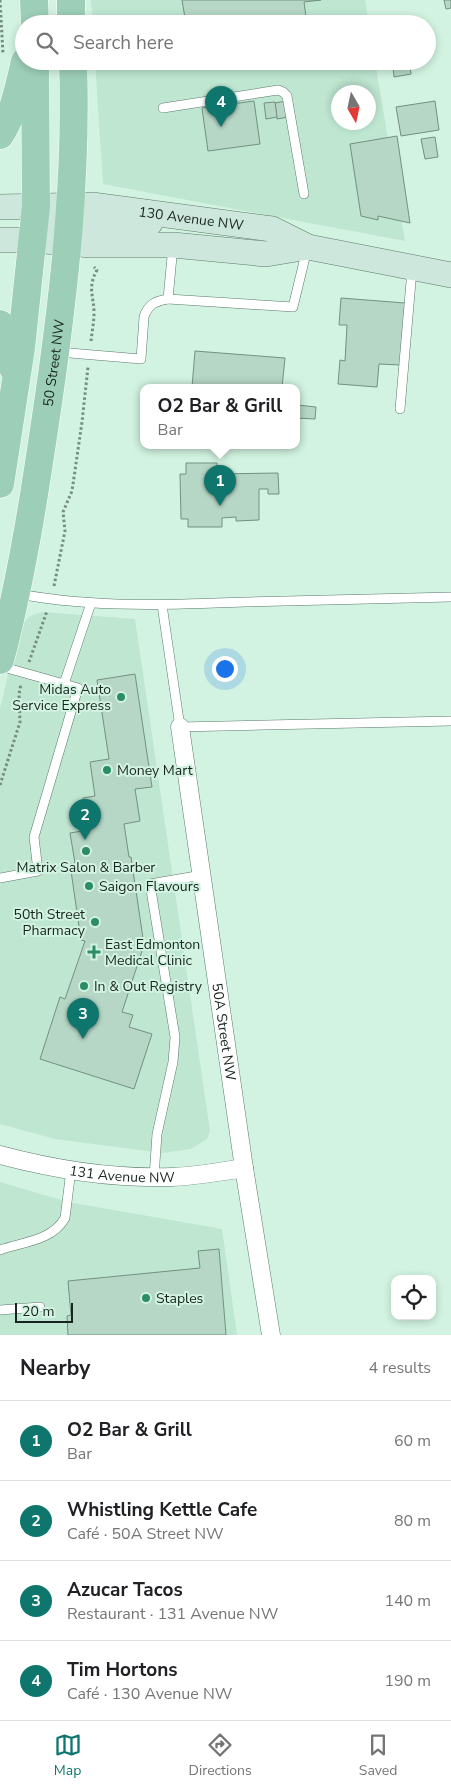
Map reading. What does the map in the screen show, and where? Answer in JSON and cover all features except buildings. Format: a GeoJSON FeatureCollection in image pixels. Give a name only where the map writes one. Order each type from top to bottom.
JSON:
{"type":"FeatureCollection","features":[{"type":"Feature","properties":{"kind":"main road"},"geometry":{"type":"LineString","coordinates":[[70,0],[71,15]]}},
{"type":"Feature","properties":{"kind":"main road"},"geometry":{"type":"LineString","coordinates":[[0,135],[8,123],[15,101],[13,62]]}},
{"type":"Feature","properties":{"kind":"main road"},"geometry":{"type":"LineString","coordinates":[[0,484],[16,384],[36,206],[36,70]]}},
{"type":"Feature","properties":{"kind":"main road","name":"50 Street NW"},"geometry":{"type":"LineString","coordinates":[[0,660],[16,594],[36,484],[55,352],[73,183],[73,70]]}},
{"type":"Feature","properties":{"kind":"main road"},"geometry":{"type":"LineString","coordinates":[[0,324],[16,384]]}},
{"type":"Feature","properties":{"kind":"street"},"geometry":{"type":"LineString","coordinates":[[0,207],[36,206],[69,226]]}},
{"type":"Feature","properties":{"kind":"street","name":"130 Avenue NW"},"geometry":{"type":"LineString","coordinates":[[69,226],[144,225],[179,217],[272,229],[308,247],[451,276]]}},
{"type":"Feature","properties":{"kind":"street"},"geometry":{"type":"LineString","coordinates":[[0,240],[33,240],[69,226]]}},
{"type":"Feature","properties":{"kind":"street","name":"130 Avenue NW"},"geometry":{"type":"LineString","coordinates":[[69,226],[173,245],[266,254],[308,247]]}},
{"type":"Feature","properties":{"kind":"street","name":"50A Street NW"},"geometry":{"type":"LineString","coordinates":[[180,727],[244,1168],[271,1335]]}},
{"type":"Feature","properties":{"kind":"street","name":"131 Avenue NW"},"geometry":{"type":"LineString","coordinates":[[0,1155],[71,1170],[118,1176],[196,1175],[244,1168]]}},
{"type":"Feature","properties":{"kind":"lane"},"geometry":{"type":"LineString","coordinates":[[163,108],[278,90],[284,92],[287,96],[304,194]]}},
{"type":"Feature","properties":{"kind":"lane"},"geometry":{"type":"LineString","coordinates":[[168,299],[173,245]]}},
{"type":"Feature","properties":{"kind":"lane"},"geometry":{"type":"LineString","coordinates":[[55,352],[141,359],[146,310],[153,302],[168,299],[293,307],[308,247]]}},
{"type":"Feature","properties":{"kind":"lane"},"geometry":{"type":"LineString","coordinates":[[400,409],[412,267]]}},
{"type":"Feature","properties":{"kind":"lane"},"geometry":{"type":"LineString","coordinates":[[16,594],[52,600],[90,603],[162,605],[451,597]]}},
{"type":"Feature","properties":{"kind":"lane"},"geometry":{"type":"LineString","coordinates":[[64,684],[90,603]]}},
{"type":"Feature","properties":{"kind":"lane"},"geometry":{"type":"LineString","coordinates":[[162,605],[180,727],[451,721]]}},
{"type":"Feature","properties":{"kind":"lane"},"geometry":{"type":"LineString","coordinates":[[0,666],[78,688],[34,837],[38,871],[0,878]]}},
{"type":"Feature","properties":{"kind":"lane"},"geometry":{"type":"LineString","coordinates":[[154,1177],[157,1134],[173,1062],[175,1036],[150,884],[202,875]]}},
{"type":"Feature","properties":{"kind":"lane"},"geometry":{"type":"LineString","coordinates":[[0,1250],[52,1233],[61,1225],[65,1218],[71,1170]]}},
{"type":"Feature","properties":{"kind":"lane"},"geometry":{"type":"LineString","coordinates":[[0,1310],[40,1307]]}},
{"type":"Feature","properties":{"kind":"path"},"geometry":{"type":"LineString","coordinates":[[0,0],[3,55],[13,62]]}},
{"type":"Feature","properties":{"kind":"path"},"geometry":{"type":"LineString","coordinates":[[0,785],[20,722],[19,694],[24,673],[52,600],[65,531],[63,512],[72,491],[82,422],[94,311],[91,291],[94,274],[97,270],[89,262]]}},
{"type":"Feature","properties":{"kind":"shaded area"},"geometry":{"type":"Polygon","coordinates":[[[91,0],[365,0],[368,15],[92,15],[91,0]]]}},
{"type":"Feature","properties":{"kind":"shaded area"},"geometry":{"type":"Polygon","coordinates":[[[96,70],[376,70],[405,241],[103,184],[96,70]]]}},
{"type":"Feature","properties":{"kind":"shaded area"},"geometry":{"type":"Polygon","coordinates":[[[42,612],[135,619],[210,1131],[207,1139],[191,1149],[163,1153],[55,1139],[0,1124],[0,709],[19,627],[30,616],[42,612]]]}},
{"type":"Feature","properties":{"kind":"shaded area"},"geometry":{"type":"Polygon","coordinates":[[[0,1182],[68,1202],[222,1229],[237,1335],[0,1335],[0,1182]]]}},
{"type":"Feature","properties":{"kind":"place","name":"Tim Hortons"},"geometry":{"type":"Point","coordinates":[221,127]}},
{"type":"Feature","properties":{"kind":"place","name":"O2 Bar & Grill"},"geometry":{"type":"Point","coordinates":[220,506]}},
{"type":"Feature","properties":{"kind":"place","name":"Midas Auto Service Express"},"geometry":{"type":"Point","coordinates":[121,697]}},
{"type":"Feature","properties":{"kind":"place","name":"Money Mart"},"geometry":{"type":"Point","coordinates":[107,770]}},
{"type":"Feature","properties":{"kind":"place","name":"Whistling Kettle Cafe"},"geometry":{"type":"Point","coordinates":[85,840]}},
{"type":"Feature","properties":{"kind":"place","name":"Matrix Salon & Barber"},"geometry":{"type":"Point","coordinates":[86,851]}},
{"type":"Feature","properties":{"kind":"place","name":"Saigon Flavours"},"geometry":{"type":"Point","coordinates":[89,886]}},
{"type":"Feature","properties":{"kind":"place","name":"50th Street Pharmacy"},"geometry":{"type":"Point","coordinates":[95,922]}},
{"type":"Feature","properties":{"kind":"place","name":"East Edmonton Medical Clinic"},"geometry":{"type":"Point","coordinates":[94,952]}},
{"type":"Feature","properties":{"kind":"place","name":"In & Out Registry"},"geometry":{"type":"Point","coordinates":[84,986]}},
{"type":"Feature","properties":{"kind":"place","name":"Azucar Tacos"},"geometry":{"type":"Point","coordinates":[83,1039]}},
{"type":"Feature","properties":{"kind":"place","name":"Staples"},"geometry":{"type":"Point","coordinates":[146,1298]}}]}
